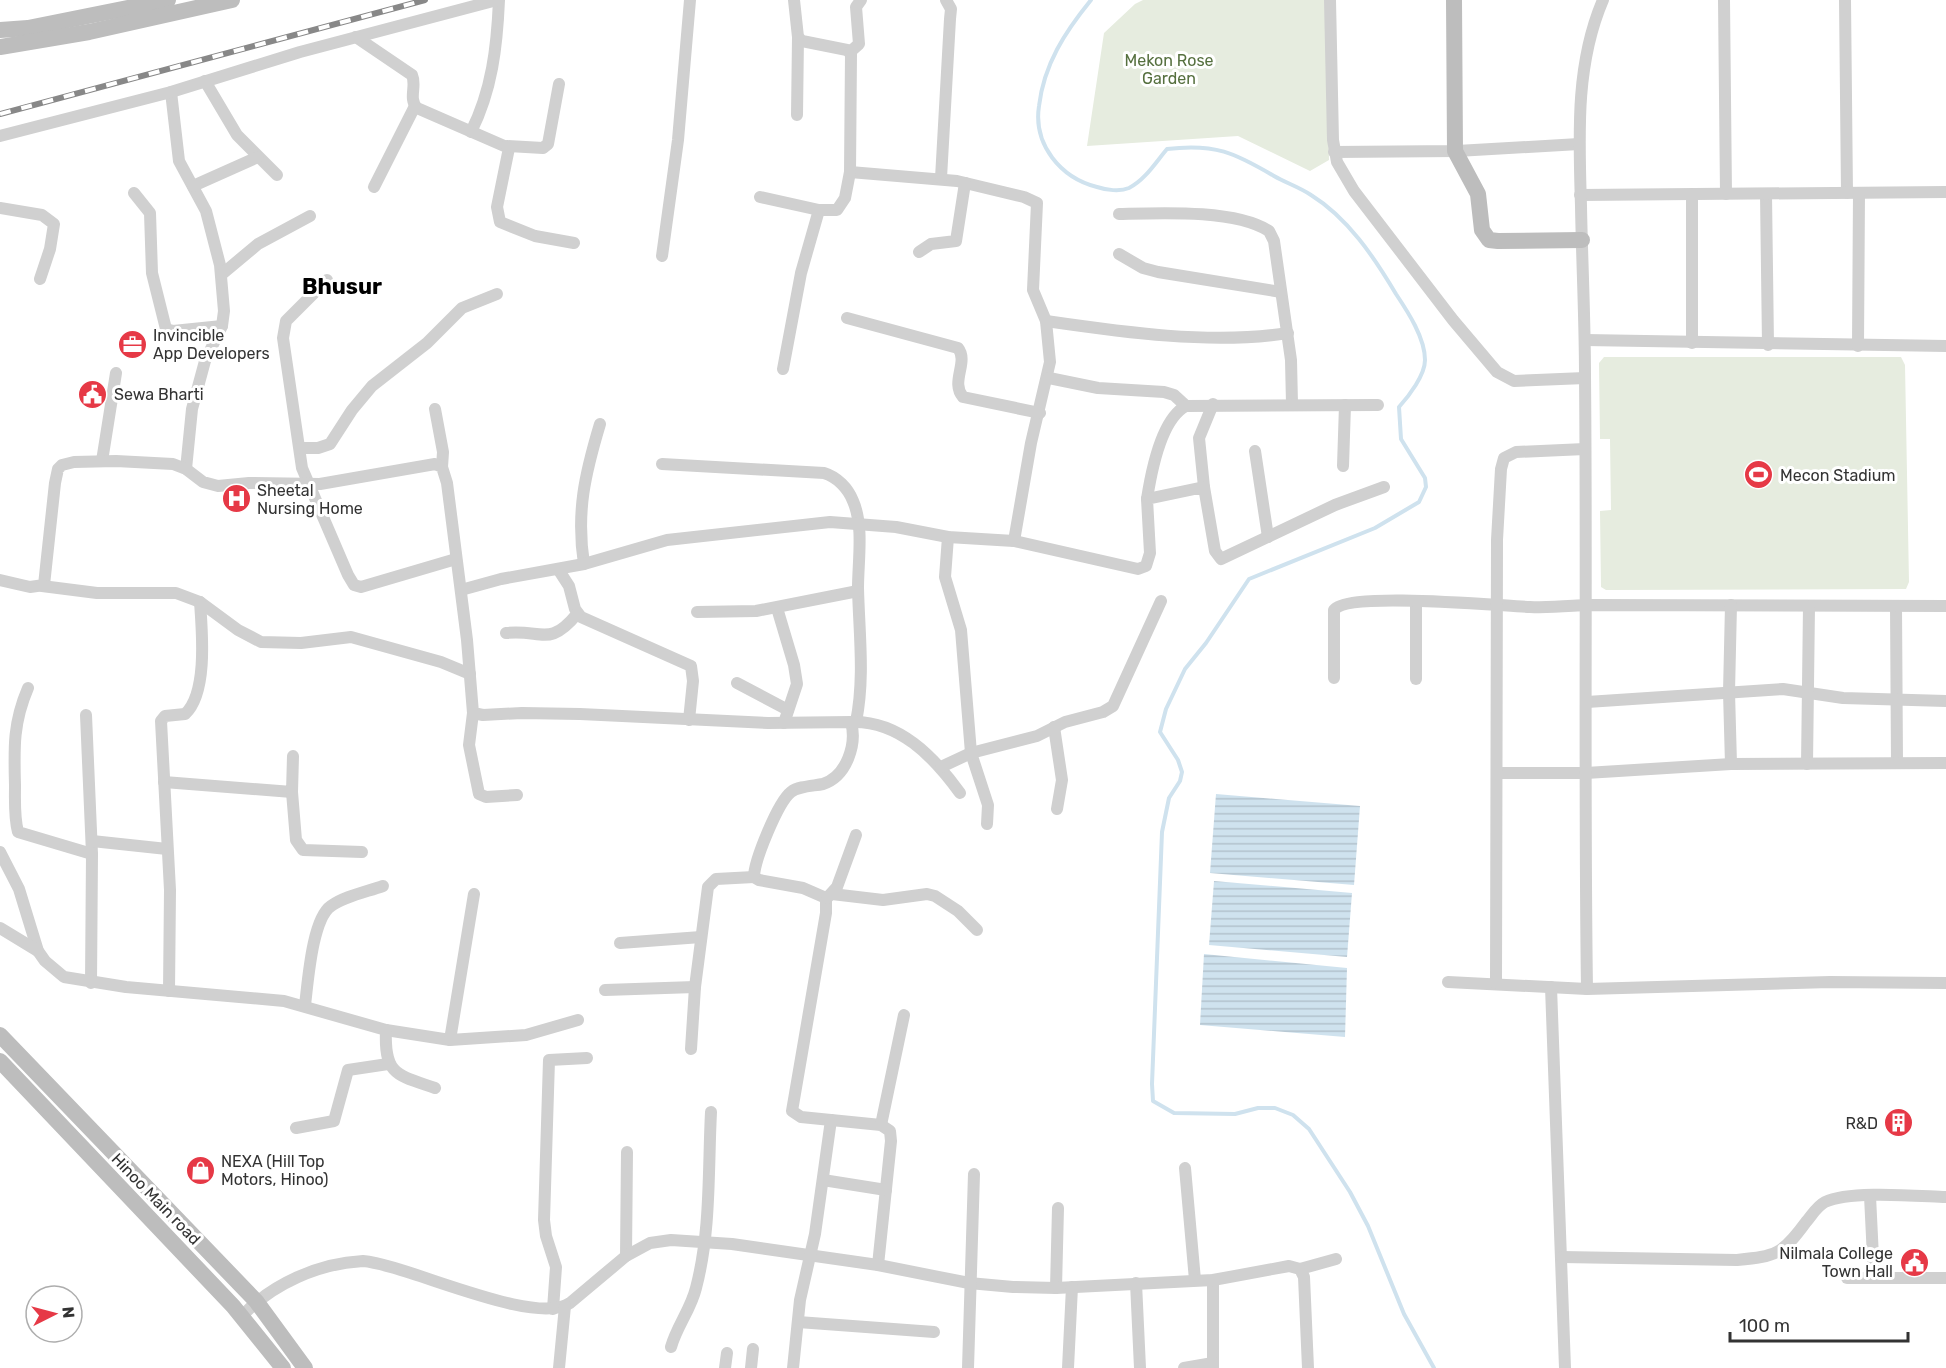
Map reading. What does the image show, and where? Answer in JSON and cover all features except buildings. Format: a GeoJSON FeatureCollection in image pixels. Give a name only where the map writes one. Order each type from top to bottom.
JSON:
{"type":"FeatureCollection","features":[{"type":"Feature","properties":{"kind":"main road"},"geometry":{"type":"LineString","coordinates":[[0,30],[28,28],[168,0]]}},
{"type":"Feature","properties":{"kind":"main road"},"geometry":{"type":"LineString","coordinates":[[0,47],[89,32],[232,0]]}},
{"type":"Feature","properties":{"kind":"main road"},"geometry":{"type":"LineString","coordinates":[[1454,0],[1455,151],[1478,194],[1482,230],[1489,240],[1582,240]]}},
{"type":"Feature","properties":{"kind":"main road","name":"Hinoo Main road"},"geometry":{"type":"LineString","coordinates":[[0,1035],[256,1301],[305,1368]]}},
{"type":"Feature","properties":{"kind":"main road","name":"Hinoo Main road"},"geometry":{"type":"LineString","coordinates":[[0,1061],[242,1316],[283,1368]]}},
{"type":"Feature","properties":{"kind":"street"},"geometry":{"type":"LineString","coordinates":[[0,136],[171,92],[356,37],[498,0],[491,77],[486,100],[471,132]]}},
{"type":"Feature","properties":{"kind":"street"},"geometry":{"type":"LineString","coordinates":[[662,256],[678,140],[690,0]]}},
{"type":"Feature","properties":{"kind":"street"},"geometry":{"type":"LineString","coordinates":[[794,0],[798,37],[797,115]]}},
{"type":"Feature","properties":{"kind":"street"},"geometry":{"type":"LineString","coordinates":[[760,197],[819,210],[839,209],[845,198],[850,172],[850,52],[859,44],[856,7],[861,0]]}},
{"type":"Feature","properties":{"kind":"street"},"geometry":{"type":"LineString","coordinates":[[941,178],[951,9],[946,0]]}},
{"type":"Feature","properties":{"kind":"street"},"geometry":{"type":"LineString","coordinates":[[1330,0],[1334,152],[1342,173],[1354,191],[1453,320],[1497,372],[1514,381],[1585,378]]}},
{"type":"Feature","properties":{"kind":"street"},"geometry":{"type":"LineString","coordinates":[[1587,989],[1585,340],[1580,144],[1582,76],[1595,22],[1603,0]]}},
{"type":"Feature","properties":{"kind":"street"},"geometry":{"type":"LineString","coordinates":[[1724,0],[1726,194]]}},
{"type":"Feature","properties":{"kind":"street"},"geometry":{"type":"LineString","coordinates":[[1845,0],[1858,346]]}},
{"type":"Feature","properties":{"kind":"street"},"geometry":{"type":"LineString","coordinates":[[356,37],[412,75],[415,106],[374,187]]}},
{"type":"Feature","properties":{"kind":"street"},"geometry":{"type":"LineString","coordinates":[[798,37],[813,44],[850,52]]}},
{"type":"Feature","properties":{"kind":"street"},"geometry":{"type":"LineString","coordinates":[[205,81],[237,135],[277,175]]}},
{"type":"Feature","properties":{"kind":"street"},"geometry":{"type":"LineString","coordinates":[[415,106],[507,146],[543,148],[548,144],[559,84]]}},
{"type":"Feature","properties":{"kind":"street"},"geometry":{"type":"LineString","coordinates":[[171,92],[179,161],[207,211],[221,275],[224,310],[222,326],[205,361],[192,409],[186,469]]}},
{"type":"Feature","properties":{"kind":"street"},"geometry":{"type":"LineString","coordinates":[[1334,152],[1455,151],[1580,144]]}},
{"type":"Feature","properties":{"kind":"street"},"geometry":{"type":"LineString","coordinates":[[507,146],[510,156],[497,207],[497,218],[508,226],[536,236],[574,243]]}},
{"type":"Feature","properties":{"kind":"street"},"geometry":{"type":"LineString","coordinates":[[194,186],[258,157]]}},
{"type":"Feature","properties":{"kind":"street"},"geometry":{"type":"LineString","coordinates":[[850,172],[941,178],[1024,197],[1037,203],[1033,291],[1046,321],[1050,344],[1048,378],[1021,496],[1014,542]]}},
{"type":"Feature","properties":{"kind":"street"},"geometry":{"type":"LineString","coordinates":[[919,252],[931,244],[956,240],[965,183]]}},
{"type":"Feature","properties":{"kind":"street"},"geometry":{"type":"LineString","coordinates":[[1581,195],[1946,192]]}},
{"type":"Feature","properties":{"kind":"street"},"geometry":{"type":"LineString","coordinates":[[134,193],[150,213],[152,273],[166,329],[173,331],[222,326]]}},
{"type":"Feature","properties":{"kind":"street"},"geometry":{"type":"LineString","coordinates":[[1692,194],[1692,344]]}},
{"type":"Feature","properties":{"kind":"street"},"geometry":{"type":"LineString","coordinates":[[1766,194],[1768,345]]}},
{"type":"Feature","properties":{"kind":"street"},"geometry":{"type":"LineString","coordinates":[[0,207],[42,216],[54,224],[50,249],[40,279]]}},
{"type":"Feature","properties":{"kind":"street"},"geometry":{"type":"LineString","coordinates":[[783,369],[801,273],[819,210]]}},
{"type":"Feature","properties":{"kind":"street"},"geometry":{"type":"LineString","coordinates":[[1119,214],[1222,218],[1264,228],[1272,235],[1288,333],[1292,404]]}},
{"type":"Feature","properties":{"kind":"street"},"geometry":{"type":"LineString","coordinates":[[221,275],[258,244],[310,216]]}},
{"type":"Feature","properties":{"kind":"street"},"geometry":{"type":"LineString","coordinates":[[1119,254],[1143,268],[1158,272],[1281,292]]}},
{"type":"Feature","properties":{"kind":"street"},"geometry":{"type":"LineString","coordinates":[[327,280],[286,321],[283,330],[307,484],[348,575],[357,586],[456,559]]}},
{"type":"Feature","properties":{"kind":"street"},"geometry":{"type":"LineString","coordinates":[[300,448],[318,448],[330,444],[352,410],[372,386],[427,343],[462,308],[497,294]]}},
{"type":"Feature","properties":{"kind":"street"},"geometry":{"type":"LineString","coordinates":[[847,318],[958,348],[962,355],[958,386],[963,397],[1040,412]]}},
{"type":"Feature","properties":{"kind":"street"},"geometry":{"type":"LineString","coordinates":[[1046,321],[1188,335],[1258,337],[1288,333]]}},
{"type":"Feature","properties":{"kind":"street"},"geometry":{"type":"LineString","coordinates":[[1585,340],[1692,344],[1946,346]]}},
{"type":"Feature","properties":{"kind":"street"},"geometry":{"type":"LineString","coordinates":[[102,461],[116,373]]}},
{"type":"Feature","properties":{"kind":"street"},"geometry":{"type":"LineString","coordinates":[[1048,378],[1098,388],[1164,392],[1174,395],[1186,406]]}},
{"type":"Feature","properties":{"kind":"street"},"geometry":{"type":"LineString","coordinates":[[1213,404],[1199,438],[1204,487],[1213,543],[1218,558],[1224,559],[1335,505],[1384,486]]}},
{"type":"Feature","properties":{"kind":"street"},"geometry":{"type":"LineString","coordinates":[[461,590],[501,579],[584,564],[647,545],[702,535],[811,524],[858,524],[914,529],[948,537],[1014,542],[1111,564],[1143,568],[1148,562],[1150,553],[1147,499],[1164,434],[1178,411],[1186,406],[1213,404],[1378,405]]}},
{"type":"Feature","properties":{"kind":"street"},"geometry":{"type":"LineString","coordinates":[[1343,466],[1345,405]]}},
{"type":"Feature","properties":{"kind":"street"},"geometry":{"type":"LineString","coordinates":[[435,409],[443,452],[442,467],[461,590],[473,713],[469,744],[479,794],[486,797],[517,795]]}},
{"type":"Feature","properties":{"kind":"street"},"geometry":{"type":"LineString","coordinates":[[584,564],[579,524],[581,498],[600,424]]}},
{"type":"Feature","properties":{"kind":"street"},"geometry":{"type":"LineString","coordinates":[[1496,983],[1498,502],[1504,458],[1516,452],[1585,449]]}},
{"type":"Feature","properties":{"kind":"street"},"geometry":{"type":"LineString","coordinates":[[1255,451],[1268,537]]}},
{"type":"Feature","properties":{"kind":"street"},"geometry":{"type":"LineString","coordinates":[[42,586],[46,580],[58,469],[67,463],[102,461],[166,463],[186,469],[211,485],[307,484],[431,464],[442,467]]}},
{"type":"Feature","properties":{"kind":"street"},"geometry":{"type":"LineString","coordinates":[[662,464],[824,473],[837,479],[852,499],[858,524],[862,673],[853,722],[851,752],[844,767],[831,780],[796,789],[784,799],[754,877]]}},
{"type":"Feature","properties":{"kind":"street"},"geometry":{"type":"LineString","coordinates":[[1147,499],[1204,487]]}},
{"type":"Feature","properties":{"kind":"street"},"geometry":{"type":"LineString","coordinates":[[948,537],[945,577],[961,630],[971,753],[988,805],[987,824]]}},
{"type":"Feature","properties":{"kind":"street"},"geometry":{"type":"LineString","coordinates":[[558,570],[569,586],[577,614],[691,666],[693,681],[689,720]]}},
{"type":"Feature","properties":{"kind":"street"},"geometry":{"type":"LineString","coordinates":[[0,580],[96,593],[176,593],[200,602],[238,630],[261,642],[301,643],[351,638],[417,654],[470,674]]}},
{"type":"Feature","properties":{"kind":"street"},"geometry":{"type":"LineString","coordinates":[[697,612],[739,613],[777,608],[858,591]]}},
{"type":"Feature","properties":{"kind":"street"},"geometry":{"type":"LineString","coordinates":[[1334,678],[1333,614],[1335,607],[1369,600],[1533,608],[1586,605],[1946,606]]}},
{"type":"Feature","properties":{"kind":"street"},"geometry":{"type":"LineString","coordinates":[[941,767],[971,753],[1022,740],[1054,727],[1103,712],[1113,706],[1161,601]]}},
{"type":"Feature","properties":{"kind":"street"},"geometry":{"type":"LineString","coordinates":[[169,991],[170,890],[161,721],[165,716],[185,714],[195,699],[202,651],[200,602]]}},
{"type":"Feature","properties":{"kind":"street"},"geometry":{"type":"LineString","coordinates":[[1416,602],[1416,680]]}},
{"type":"Feature","properties":{"kind":"street"},"geometry":{"type":"LineString","coordinates":[[1731,605],[1729,693],[1731,764]]}},
{"type":"Feature","properties":{"kind":"street"},"geometry":{"type":"LineString","coordinates":[[1807,764],[1809,606]]}},
{"type":"Feature","properties":{"kind":"street"},"geometry":{"type":"LineString","coordinates":[[1896,606],[1897,763]]}},
{"type":"Feature","properties":{"kind":"street"},"geometry":{"type":"LineString","coordinates":[[777,608],[796,677],[795,690],[784,723]]}},
{"type":"Feature","properties":{"kind":"street"},"geometry":{"type":"LineString","coordinates":[[507,633],[547,635],[561,632],[577,614]]}},
{"type":"Feature","properties":{"kind":"street"},"geometry":{"type":"LineString","coordinates":[[736,683],[788,710]]}},
{"type":"Feature","properties":{"kind":"street"},"geometry":{"type":"LineString","coordinates":[[28,688],[20,708],[14,735],[15,816],[18,832],[92,854]]}},
{"type":"Feature","properties":{"kind":"street"},"geometry":{"type":"LineString","coordinates":[[1587,702],[1783,689],[1808,694],[1898,701],[1946,701]]}},
{"type":"Feature","properties":{"kind":"street"},"geometry":{"type":"LineString","coordinates":[[473,713],[483,715],[522,712],[784,723],[853,722],[890,729],[916,744],[941,767],[960,793]]}},
{"type":"Feature","properties":{"kind":"street"},"geometry":{"type":"LineString","coordinates":[[86,715],[92,841],[91,982]]}},
{"type":"Feature","properties":{"kind":"street"},"geometry":{"type":"LineString","coordinates":[[1054,727],[1062,780],[1057,809]]}},
{"type":"Feature","properties":{"kind":"street"},"geometry":{"type":"LineString","coordinates":[[0,740],[14,735]]}},
{"type":"Feature","properties":{"kind":"street"},"geometry":{"type":"LineString","coordinates":[[293,756],[292,792],[296,840],[303,850],[362,852]]}},
{"type":"Feature","properties":{"kind":"street"},"geometry":{"type":"LineString","coordinates":[[1497,773],[1586,773],[1731,764],[1946,763]]}},
{"type":"Feature","properties":{"kind":"street"},"geometry":{"type":"LineString","coordinates":[[164,782],[292,792]]}},
{"type":"Feature","properties":{"kind":"street"},"geometry":{"type":"LineString","coordinates":[[856,835],[829,896],[792,1111],[801,1117],[881,1125],[888,1128],[891,1136],[878,1265]]}},
{"type":"Feature","properties":{"kind":"street"},"geometry":{"type":"LineString","coordinates":[[92,841],[167,849]]}},
{"type":"Feature","properties":{"kind":"street"},"geometry":{"type":"LineString","coordinates":[[0,852],[20,889],[38,951],[45,961],[64,977],[169,991],[241,995],[305,1005],[386,1030],[450,1040],[526,1035],[578,1020]]}},
{"type":"Feature","properties":{"kind":"street"},"geometry":{"type":"LineString","coordinates":[[691,1048],[695,987],[706,895],[711,881],[722,878],[754,877],[829,896],[882,900],[927,894],[935,896],[958,911],[976,930]]}},
{"type":"Feature","properties":{"kind":"street"},"geometry":{"type":"LineString","coordinates":[[305,1005],[315,942],[323,914],[329,907],[342,900],[383,886]]}},
{"type":"Feature","properties":{"kind":"street"},"geometry":{"type":"LineString","coordinates":[[450,1040],[474,894]]}},
{"type":"Feature","properties":{"kind":"street"},"geometry":{"type":"LineString","coordinates":[[0,928],[38,951]]}},
{"type":"Feature","properties":{"kind":"street"},"geometry":{"type":"LineString","coordinates":[[620,943],[701,937]]}},
{"type":"Feature","properties":{"kind":"street"},"geometry":{"type":"LineString","coordinates":[[1448,982],[1587,989],[1830,982],[1946,982]]}},
{"type":"Feature","properties":{"kind":"street"},"geometry":{"type":"LineString","coordinates":[[605,990],[695,987]]}},
{"type":"Feature","properties":{"kind":"street"},"geometry":{"type":"LineString","coordinates":[[1551,987],[1565,1368]]}},
{"type":"Feature","properties":{"kind":"street"},"geometry":{"type":"LineString","coordinates":[[881,1125],[904,1015]]}},
{"type":"Feature","properties":{"kind":"street"},"geometry":{"type":"LineString","coordinates":[[386,1030],[388,1064],[399,1076],[435,1088]]}},
{"type":"Feature","properties":{"kind":"street"},"geometry":{"type":"LineString","coordinates":[[559,1368],[556,1267],[546,1236],[544,1220],[549,1060],[587,1058]]}},
{"type":"Feature","properties":{"kind":"street"},"geometry":{"type":"LineString","coordinates":[[296,1128],[334,1121],[348,1070],[388,1064]]}},
{"type":"Feature","properties":{"kind":"street"},"geometry":{"type":"LineString","coordinates":[[671,1347],[675,1332],[694,1294],[705,1241],[711,1112]]}},
{"type":"Feature","properties":{"kind":"street"},"geometry":{"type":"LineString","coordinates":[[793,1368],[798,1322],[811,1256],[831,1120]]}},
{"type":"Feature","properties":{"kind":"street"},"geometry":{"type":"LineString","coordinates":[[626,1256],[627,1152]]}},
{"type":"Feature","properties":{"kind":"street"},"geometry":{"type":"LineString","coordinates":[[1185,1168],[1194,1280]]}},
{"type":"Feature","properties":{"kind":"street"},"geometry":{"type":"LineString","coordinates":[[968,1368],[974,1174]]}},
{"type":"Feature","properties":{"kind":"street"},"geometry":{"type":"LineString","coordinates":[[823,1180],[886,1190]]}},
{"type":"Feature","properties":{"kind":"street"},"geometry":{"type":"LineString","coordinates":[[1562,1257],[1737,1260],[1763,1257],[1778,1253],[1787,1247],[1822,1204],[1832,1199],[1870,1196],[1946,1197]]}},
{"type":"Feature","properties":{"kind":"street"},"geometry":{"type":"LineString","coordinates":[[1870,1196],[1874,1278]]}},
{"type":"Feature","properties":{"kind":"street"},"geometry":{"type":"LineString","coordinates":[[1056,1288],[1058,1208]]}},
{"type":"Feature","properties":{"kind":"street"},"geometry":{"type":"LineString","coordinates":[[242,1316],[272,1289],[342,1263],[363,1261],[384,1265],[474,1294],[559,1308],[626,1256],[650,1244],[671,1240],[705,1241],[878,1265],[969,1283],[1056,1288],[1136,1282],[1213,1280],[1279,1268],[1300,1269],[1336,1259]]}},
{"type":"Feature","properties":{"kind":"street"},"geometry":{"type":"LineString","coordinates":[[1300,1269],[1305,1286],[1308,1368]]}},
{"type":"Feature","properties":{"kind":"street"},"geometry":{"type":"LineString","coordinates":[[1847,1278],[1946,1278]]}},
{"type":"Feature","properties":{"kind":"street"},"geometry":{"type":"LineString","coordinates":[[1184,1368],[1213,1366],[1213,1280]]}},
{"type":"Feature","properties":{"kind":"street"},"geometry":{"type":"LineString","coordinates":[[1136,1282],[1140,1368]]}},
{"type":"Feature","properties":{"kind":"street"},"geometry":{"type":"LineString","coordinates":[[1068,1368],[1072,1287]]}},
{"type":"Feature","properties":{"kind":"street"},"geometry":{"type":"LineString","coordinates":[[798,1322],[934,1332]]}},
{"type":"Feature","properties":{"kind":"street"},"geometry":{"type":"LineString","coordinates":[[751,1368],[753,1349]]}},
{"type":"Feature","properties":{"kind":"street"},"geometry":{"type":"LineString","coordinates":[[725,1368],[727,1353]]}},
{"type":"Feature","properties":{"kind":"green space","name":"Mekon Rose Garden"},"geometry":{"type":"Polygon","coordinates":[[[1143,0],[1327,0],[1329,160],[1310,171],[1238,136],[1087,146],[1104,33],[1135,4],[1143,0]]]}},
{"type":"Feature","properties":{"kind":"green space","name":"Mecon Stadium"},"geometry":{"type":"Polygon","coordinates":[[[1604,357],[1901,357],[1905,365],[1909,582],[1906,589],[1606,590],[1601,587],[1600,511],[1611,510],[1610,439],[1600,439],[1599,363],[1604,357]]]}},
{"type":"Feature","properties":{"kind":"water"},"geometry":{"type":"Polygon","coordinates":[[[1216,794],[1360,806],[1354,885],[1210,873],[1216,794]]]}},
{"type":"Feature","properties":{"kind":"water"},"geometry":{"type":"Polygon","coordinates":[[[1214,881],[1352,893],[1347,957],[1209,945],[1214,881]]]}},
{"type":"Feature","properties":{"kind":"water"},"geometry":{"type":"Polygon","coordinates":[[[1204,954],[1347,968],[1345,1037],[1200,1025],[1204,954]]]}},
{"type":"Feature","properties":{"kind":"waterway"},"geometry":{"type":"LineString","coordinates":[[1091,0],[1057,49],[1046,76],[1039,106],[1040,134],[1052,158],[1061,168],[1084,183],[1117,190],[1129,188],[1140,180],[1167,149],[1184,147],[1212,149],[1248,161],[1311,195],[1337,215],[1359,239],[1388,280],[1422,343],[1425,360],[1422,372],[1412,391],[1399,407],[1401,439],[1425,478],[1426,487],[1419,502],[1375,528],[1249,579],[1206,643],[1185,669],[1166,709],[1160,732],[1178,760],[1182,772],[1180,781],[1169,798],[1162,832],[1152,1084],[1153,1101],[1174,1113],[1235,1114],[1258,1108],[1275,1108],[1293,1115],[1309,1129],[1350,1192],[1368,1226],[1404,1314],[1434,1368]]}},
{"type":"Feature","properties":{"kind":"railway"},"geometry":{"type":"LineString","coordinates":[[0,114],[425,0]]}},
{"type":"Feature","properties":{"kind":"place","name":"Invincible App Developers"},"geometry":{"type":"Point","coordinates":[132,344]}},
{"type":"Feature","properties":{"kind":"place","name":"Sewa Bharti"},"geometry":{"type":"Point","coordinates":[93,394]}},
{"type":"Feature","properties":{"kind":"place","name":"Mecon Stadium"},"geometry":{"type":"Point","coordinates":[1759,475]}},
{"type":"Feature","properties":{"kind":"place","name":"Sheetal Nursing Home"},"geometry":{"type":"Point","coordinates":[236,499]}},
{"type":"Feature","properties":{"kind":"place","name":"R&D"},"geometry":{"type":"Point","coordinates":[1899,1123]}},
{"type":"Feature","properties":{"kind":"place","name":"NEXA (Hill Top Motors, Hinoo)"},"geometry":{"type":"Point","coordinates":[200,1170]}},
{"type":"Feature","properties":{"kind":"place","name":"Nilmala College Town Hall"},"geometry":{"type":"Point","coordinates":[1914,1262]}},
{"type":"Feature","properties":{"kind":"district","name":"Bhusur"},"geometry":{"type":"Point","coordinates":[342,286]}}]}
